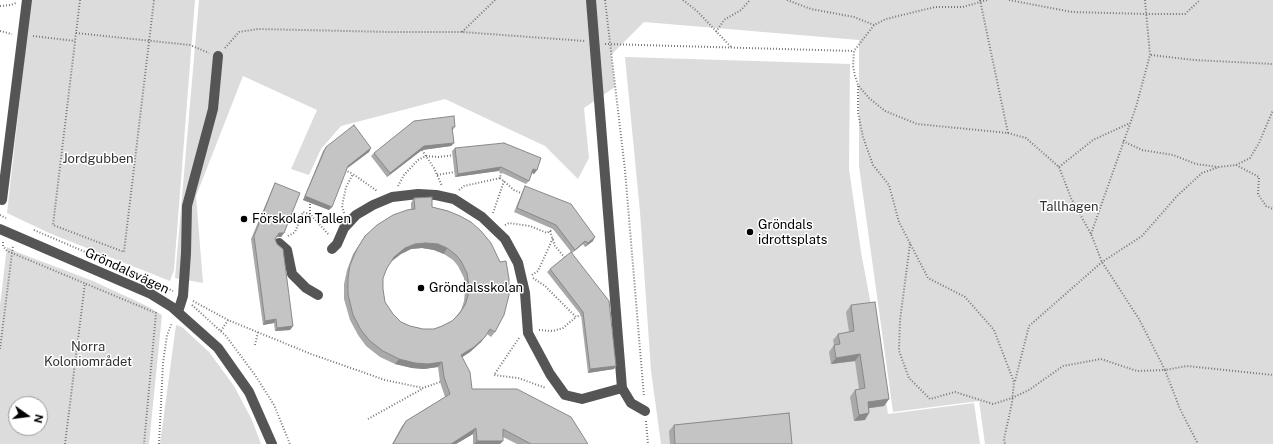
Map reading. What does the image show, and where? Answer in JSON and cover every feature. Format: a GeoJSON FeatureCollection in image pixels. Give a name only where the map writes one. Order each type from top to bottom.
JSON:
{"type":"FeatureCollection","features":[{"type":"Feature","properties":{"kind":"street"},"geometry":{"type":"LineString","coordinates":[[592,0],[622,388],[630,403],[645,411]]}},
{"type":"Feature","properties":{"kind":"street"},"geometry":{"type":"LineString","coordinates":[[2,200],[22,34],[22,1]]}},
{"type":"Feature","properties":{"kind":"street"},"geometry":{"type":"LineString","coordinates":[[178,312],[183,296],[187,206],[213,109],[218,56]]}},
{"type":"Feature","properties":{"kind":"street"},"geometry":{"type":"LineString","coordinates":[[334,246],[344,228],[356,215],[373,205],[390,198],[418,194],[454,199],[482,217],[505,239],[518,263],[525,293],[528,333],[550,374],[565,395],[582,398],[622,388]]}},
{"type":"Feature","properties":{"kind":"street","name":"Gröndalsvägen"},"geometry":{"type":"LineString","coordinates":[[1,233],[151,294],[178,312],[218,348],[249,392],[272,444]]}},
{"type":"Feature","properties":{"kind":"street"},"geometry":{"type":"LineString","coordinates":[[279,243],[287,250],[292,274],[306,288],[318,295]]}},
{"type":"Feature","properties":{"kind":"path"},"geometry":{"type":"LineString","coordinates":[[80,0],[53,225],[124,252],[154,0]]}},
{"type":"Feature","properties":{"kind":"path"},"geometry":{"type":"LineString","coordinates":[[462,32],[495,0]]}},
{"type":"Feature","properties":{"kind":"path"},"geometry":{"type":"LineString","coordinates":[[605,0],[612,45],[625,170],[648,444]]}},
{"type":"Feature","properties":{"kind":"path"},"geometry":{"type":"LineString","coordinates":[[683,0],[732,48]]}},
{"type":"Feature","properties":{"kind":"path"},"geometry":{"type":"LineString","coordinates":[[716,32],[724,20],[741,10],[750,0]]}},
{"type":"Feature","properties":{"kind":"path"},"geometry":{"type":"LineString","coordinates":[[787,0],[812,9],[854,17],[874,25]]}},
{"type":"Feature","properties":{"kind":"path"},"geometry":{"type":"LineString","coordinates":[[987,0],[963,7],[935,7],[886,19],[874,25],[854,51],[854,76],[858,85],[869,98],[885,112],[917,124],[1008,132],[1026,138],[1059,167],[1071,198],[1091,234],[1102,262],[1139,319],[1165,370],[1180,409],[1198,444]]}},
{"type":"Feature","properties":{"kind":"path"},"geometry":{"type":"LineString","coordinates":[[1009,0],[1072,12],[1146,14],[1185,14],[1200,0]]}},
{"type":"Feature","properties":{"kind":"path"},"geometry":{"type":"LineString","coordinates":[[1091,234],[1143,84],[1150,55],[1145,0]]}},
{"type":"Feature","properties":{"kind":"path"},"geometry":{"type":"LineString","coordinates":[[0,6],[11,5],[22,1]]}},
{"type":"Feature","properties":{"kind":"path"},"geometry":{"type":"LineString","coordinates":[[980,1],[1008,132]]}},
{"type":"Feature","properties":{"kind":"path"},"geometry":{"type":"LineString","coordinates":[[76,33],[190,45],[218,56],[239,32],[258,28],[390,32],[462,32],[595,42],[612,45],[854,51]]}},
{"type":"Feature","properties":{"kind":"path"},"geometry":{"type":"LineString","coordinates":[[22,34],[75,41]]}},
{"type":"Feature","properties":{"kind":"path"},"geometry":{"type":"LineString","coordinates":[[1150,55],[1194,60],[1273,64]]}},
{"type":"Feature","properties":{"kind":"path"},"geometry":{"type":"LineString","coordinates":[[858,85],[858,113],[863,138],[873,165],[889,184],[899,222],[910,244],[928,278],[965,297],[994,330],[1014,382]]}},
{"type":"Feature","properties":{"kind":"path"},"geometry":{"type":"LineString","coordinates":[[1005,444],[1004,439],[1014,382],[1029,326],[1102,262],[1142,236],[1177,196],[1202,173],[1219,167],[1236,165],[1250,158],[1259,143],[1273,110]]}},
{"type":"Feature","properties":{"kind":"path"},"geometry":{"type":"LineString","coordinates":[[1059,167],[1093,140],[1130,123]]}},
{"type":"Feature","properties":{"kind":"path"},"geometry":{"type":"LineString","coordinates":[[1123,141],[1142,150],[1173,155],[1196,164],[1219,167]]}},
{"type":"Feature","properties":{"kind":"path"},"geometry":{"type":"LineString","coordinates":[[422,150],[442,184],[446,197],[464,186],[500,178],[514,190],[524,195]]}},
{"type":"Feature","properties":{"kind":"path"},"geometry":{"type":"LineString","coordinates":[[345,170],[390,198],[404,175],[418,160],[426,156],[439,157],[457,155]]}},
{"type":"Feature","properties":{"kind":"path"},"geometry":{"type":"LineString","coordinates":[[1236,165],[1259,177],[1258,194],[1266,206],[1273,209]]}},
{"type":"Feature","properties":{"kind":"path"},"geometry":{"type":"LineString","coordinates":[[437,175],[454,172]]}},
{"type":"Feature","properties":{"kind":"path"},"geometry":{"type":"LineString","coordinates":[[500,178],[501,172]]}},
{"type":"Feature","properties":{"kind":"path"},"geometry":{"type":"LineString","coordinates":[[348,224],[342,206],[346,187],[353,174]]}},
{"type":"Feature","properties":{"kind":"path"},"geometry":{"type":"LineString","coordinates":[[504,181],[491,226],[509,223],[530,226],[548,233],[553,229]]}},
{"type":"Feature","properties":{"kind":"path"},"geometry":{"type":"LineString","coordinates":[[310,198],[310,214]]}},
{"type":"Feature","properties":{"kind":"path"},"geometry":{"type":"LineString","coordinates":[[279,243],[295,232],[304,212],[310,214],[334,246]]}},
{"type":"Feature","properties":{"kind":"path"},"geometry":{"type":"LineString","coordinates":[[550,231],[555,246],[567,261]]}},
{"type":"Feature","properties":{"kind":"path"},"geometry":{"type":"LineString","coordinates":[[1,233],[3,246],[7,251],[156,312],[144,444]]}},
{"type":"Feature","properties":{"kind":"path"},"geometry":{"type":"LineString","coordinates":[[552,238],[538,270],[530,277],[545,286],[576,317],[581,315]]}},
{"type":"Feature","properties":{"kind":"path"},"geometry":{"type":"LineString","coordinates":[[910,244],[900,320],[899,351],[909,378],[930,399],[955,392],[993,404],[1012,398],[1029,390],[1063,366],[1101,359],[1137,372],[1165,370],[1187,366],[1273,375]]}},
{"type":"Feature","properties":{"kind":"path"},"geometry":{"type":"LineString","coordinates":[[0,349],[12,253]]}},
{"type":"Feature","properties":{"kind":"path"},"geometry":{"type":"LineString","coordinates":[[65,444],[85,283]]}},
{"type":"Feature","properties":{"kind":"path"},"geometry":{"type":"LineString","coordinates":[[183,296],[228,320],[311,354],[386,380],[423,388]]}},
{"type":"Feature","properties":{"kind":"path"},"geometry":{"type":"LineString","coordinates":[[159,444],[163,363],[167,335],[178,312]]}},
{"type":"Feature","properties":{"kind":"path"},"geometry":{"type":"LineString","coordinates":[[221,331],[228,320]]}},
{"type":"Feature","properties":{"kind":"path"},"geometry":{"type":"LineString","coordinates":[[255,345],[258,332]]}},
{"type":"Feature","properties":{"kind":"path"},"geometry":{"type":"LineString","coordinates":[[368,419],[423,388],[440,382]]}},
{"type":"Feature","properties":{"kind":"green space","name":"Jordgubben"},"geometry":{"type":"Polygon","coordinates":[[[31,0],[195,0],[174,270],[170,281],[49,233],[7,213],[31,0]]]}},
{"type":"Feature","properties":{"kind":"green space","name":"Tallhagen"},"geometry":{"type":"Polygon","coordinates":[[[199,0],[1273,0],[1273,444],[985,444],[979,401],[893,412],[859,166],[859,40],[644,22],[611,55],[615,87],[584,108],[589,158],[578,179],[545,146],[445,99],[341,126],[321,149],[309,175],[291,169],[317,110],[243,76],[196,196],[203,283],[175,278],[199,0]]]}},
{"type":"Feature","properties":{"kind":"green space","name":"Gröndals idrottsplats"},"geometry":{"type":"Polygon","coordinates":[[[625,57],[850,64],[849,169],[888,414],[974,403],[980,444],[661,444],[651,371],[640,212],[625,57]]]}},
{"type":"Feature","properties":{"kind":"green space","name":"Norra Koloniområdet"},"geometry":{"type":"Polygon","coordinates":[[[7,247],[93,281],[147,306],[162,315],[149,444],[0,444],[0,305],[7,247]]]}},
{"type":"Feature","properties":{"kind":"green space"},"geometry":{"type":"Polygon","coordinates":[[[176,325],[182,327],[209,352],[234,386],[252,420],[261,444],[160,444],[176,325]]]}},
{"type":"Feature","properties":{"kind":"building"},"geometry":{"type":"Polygon","coordinates":[[[454,116],[455,127],[452,127],[454,143],[424,146],[390,173],[374,153],[414,121],[454,116]]]}},
{"type":"Feature","properties":{"kind":"building"},"geometry":{"type":"Polygon","coordinates":[[[354,125],[371,148],[348,166],[332,207],[305,196],[326,147],[354,125]]]}},
{"type":"Feature","properties":{"kind":"building"},"geometry":{"type":"Polygon","coordinates":[[[504,143],[541,158],[537,170],[533,169],[529,181],[501,167],[458,174],[455,148],[504,143]]]}},
{"type":"Feature","properties":{"kind":"building"},"geometry":{"type":"Polygon","coordinates":[[[275,183],[300,193],[284,233],[279,233],[275,239],[277,244],[283,249],[293,326],[277,328],[276,319],[265,321],[254,236],[275,183]]]}},
{"type":"Feature","properties":{"kind":"building"},"geometry":{"type":"Polygon","coordinates":[[[525,186],[571,204],[595,237],[588,243],[585,241],[575,250],[556,225],[517,208],[525,186]]]}},
{"type":"Feature","properties":{"kind":"building"},"geometry":{"type":"Polygon","coordinates":[[[432,197],[432,207],[448,211],[471,222],[491,243],[500,262],[506,261],[509,279],[509,295],[504,315],[495,332],[490,329],[485,337],[474,347],[461,355],[470,372],[472,389],[517,389],[571,417],[588,444],[531,444],[503,429],[503,441],[477,441],[476,428],[451,444],[393,444],[406,421],[450,394],[444,377],[442,362],[428,364],[415,363],[399,359],[383,351],[370,341],[361,330],[353,315],[348,294],[348,279],[350,265],[365,236],[377,225],[393,215],[415,209],[414,198],[432,197]],[[415,244],[405,248],[394,257],[383,278],[385,302],[393,314],[401,322],[410,326],[423,329],[434,329],[442,326],[452,321],[465,305],[469,286],[467,273],[456,255],[447,248],[438,244],[415,244]]]}},
{"type":"Feature","properties":{"kind":"building"},"geometry":{"type":"Polygon","coordinates":[[[571,252],[609,301],[616,366],[590,369],[583,312],[550,269],[571,252]]]}},
{"type":"Feature","properties":{"kind":"building"},"geometry":{"type":"Polygon","coordinates":[[[875,302],[889,399],[868,402],[869,413],[859,415],[855,390],[865,388],[860,354],[836,358],[834,345],[840,344],[838,334],[854,331],[851,305],[875,302]]]}},
{"type":"Feature","properties":{"kind":"building"},"geometry":{"type":"Polygon","coordinates":[[[789,413],[792,444],[675,444],[674,425],[789,413]]]}},
{"type":"Feature","properties":{"kind":"place","name":"Förskolan Tallen"},"geometry":{"type":"Point","coordinates":[244,219]}},
{"type":"Feature","properties":{"kind":"place","name":"Gröndals idrottsplats"},"geometry":{"type":"Point","coordinates":[750,232]}},
{"type":"Feature","properties":{"kind":"place","name":"Gröndalsskolan"},"geometry":{"type":"Point","coordinates":[421,288]}}]}
